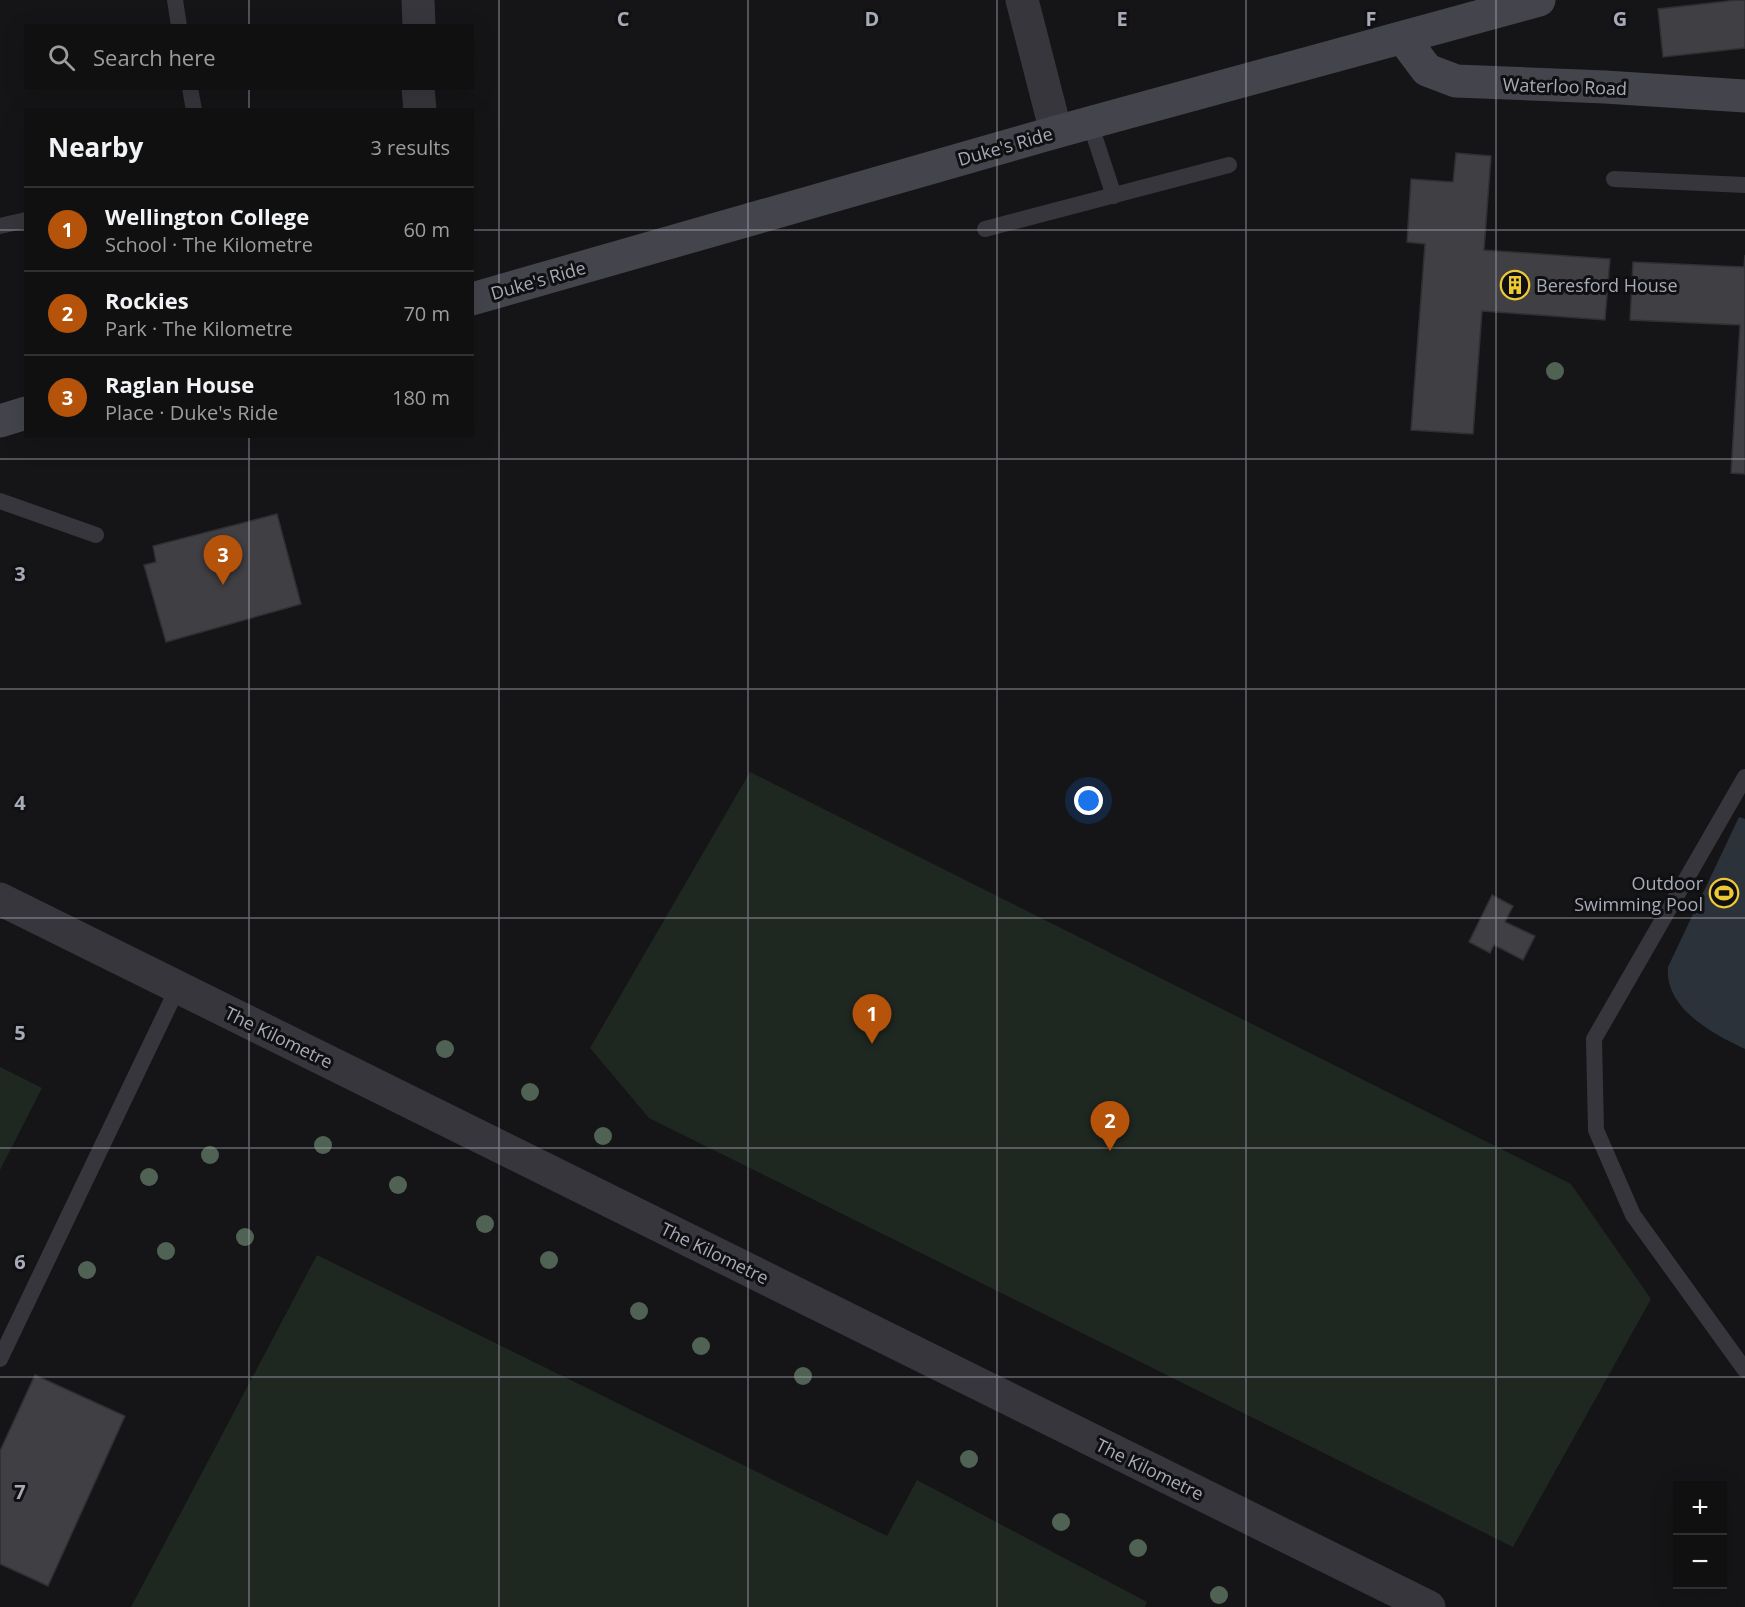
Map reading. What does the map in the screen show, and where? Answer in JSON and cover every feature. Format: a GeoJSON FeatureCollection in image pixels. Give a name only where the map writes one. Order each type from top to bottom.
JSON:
{"type":"FeatureCollection","features":[{"type":"Feature","properties":{"kind":"main road","name":"Duke's Ride"},"geometry":{"type":"LineString","coordinates":[[474,298],[1056,132],[1539,0]]}},
{"type":"Feature","properties":{"kind":"main road","name":"Waterloo Road"},"geometry":{"type":"LineString","coordinates":[[1403,38],[1427,70],[1456,81],[1745,96]]}},
{"type":"Feature","properties":{"kind":"main road"},"geometry":{"type":"LineString","coordinates":[[0,421],[24,414]]}},
{"type":"Feature","properties":{"kind":"street"},"geometry":{"type":"LineString","coordinates":[[418,0],[419,24]]}},
{"type":"Feature","properties":{"kind":"street"},"geometry":{"type":"LineString","coordinates":[[1022,0],[1056,132]]}},
{"type":"Feature","properties":{"kind":"street"},"geometry":{"type":"LineString","coordinates":[[418,90],[420,108]]}},
{"type":"Feature","properties":{"kind":"street","name":"The Kilometre"},"geometry":{"type":"LineString","coordinates":[[0,899],[1429,1607]]}},
{"type":"Feature","properties":{"kind":"lane"},"geometry":{"type":"LineString","coordinates":[[175,0],[179,24]]}},
{"type":"Feature","properties":{"kind":"lane"},"geometry":{"type":"LineString","coordinates":[[190,90],[194,108]]}},
{"type":"Feature","properties":{"kind":"lane"},"geometry":{"type":"LineString","coordinates":[[1090,123],[1114,196]]}},
{"type":"Feature","properties":{"kind":"lane"},"geometry":{"type":"LineString","coordinates":[[985,229],[1229,165]]}},
{"type":"Feature","properties":{"kind":"lane"},"geometry":{"type":"LineString","coordinates":[[1614,179],[1745,185]]}},
{"type":"Feature","properties":{"kind":"lane"},"geometry":{"type":"LineString","coordinates":[[0,226],[24,220]]}},
{"type":"Feature","properties":{"kind":"lane"},"geometry":{"type":"LineString","coordinates":[[0,501],[96,535]]}},
{"type":"Feature","properties":{"kind":"lane"},"geometry":{"type":"LineString","coordinates":[[1745,777],[1594,1039],[1596,1130],[1634,1215],[1745,1370]]}},
{"type":"Feature","properties":{"kind":"lane"},"geometry":{"type":"LineString","coordinates":[[0,1359],[178,987]]}},
{"type":"Feature","properties":{"kind":"shaded area"},"geometry":{"type":"Polygon","coordinates":[[[750,772],[1571,1184],[1651,1299],[1513,1547],[649,1118],[590,1048],[750,772]]]}},
{"type":"Feature","properties":{"kind":"shaded area","name":"Outdoor Swimming Pool"},"geometry":{"type":"Polygon","coordinates":[[[1739,817],[1745,819],[1745,1049],[1719,1036],[1693,1018],[1682,1007],[1669,982],[1668,967],[1739,817]]]}},
{"type":"Feature","properties":{"kind":"shaded area"},"geometry":{"type":"Polygon","coordinates":[[[0,1067],[42,1088],[0,1170],[0,1067]]]}},
{"type":"Feature","properties":{"kind":"shaded area"},"geometry":{"type":"Polygon","coordinates":[[[317,1255],[887,1536],[917,1480],[1147,1602],[1145,1607],[131,1607],[317,1255]]]}},
{"type":"Feature","properties":{"kind":"building"},"geometry":{"type":"Polygon","coordinates":[[[1745,0],[1745,48],[1663,57],[1658,9],[1745,0]]]}},
{"type":"Feature","properties":{"kind":"building","name":"Beresford House"},"geometry":{"type":"Polygon","coordinates":[[[1456,153],[1491,156],[1484,250],[1610,259],[1605,320],[1482,311],[1473,434],[1411,430],[1425,244],[1407,242],[1411,179],[1453,182],[1456,153]]]}},
{"type":"Feature","properties":{"kind":"building"},"geometry":{"type":"Polygon","coordinates":[[[1745,255],[1745,474],[1731,473],[1740,325],[1630,320],[1633,262],[1744,267],[1745,255]]]}},
{"type":"Feature","properties":{"kind":"building"},"geometry":{"type":"Polygon","coordinates":[[[277,514],[301,604],[166,642],[144,565],[156,562],[153,546],[277,514]]]}},
{"type":"Feature","properties":{"kind":"building"},"geometry":{"type":"Polygon","coordinates":[[[1492,895],[1513,906],[1505,922],[1535,936],[1523,960],[1494,945],[1490,953],[1469,942],[1492,895]]]}},
{"type":"Feature","properties":{"kind":"building"},"geometry":{"type":"Polygon","coordinates":[[[35,1375],[125,1416],[48,1586],[0,1564],[0,1451],[35,1375]]]}},
{"type":"Feature","properties":{"kind":"place","name":"Beresford House"},"geometry":{"type":"Point","coordinates":[1515,285]}},
{"type":"Feature","properties":{"kind":"place","name":"Raglan House"},"geometry":{"type":"Point","coordinates":[223,585]}},
{"type":"Feature","properties":{"kind":"place","name":"Outdoor Swimming Pool"},"geometry":{"type":"Point","coordinates":[1724,893]}},
{"type":"Feature","properties":{"kind":"place","name":"Wellington College"},"geometry":{"type":"Point","coordinates":[872,1044]}},
{"type":"Feature","properties":{"kind":"place","name":"Rockies"},"geometry":{"type":"Point","coordinates":[1110,1151]}}]}
